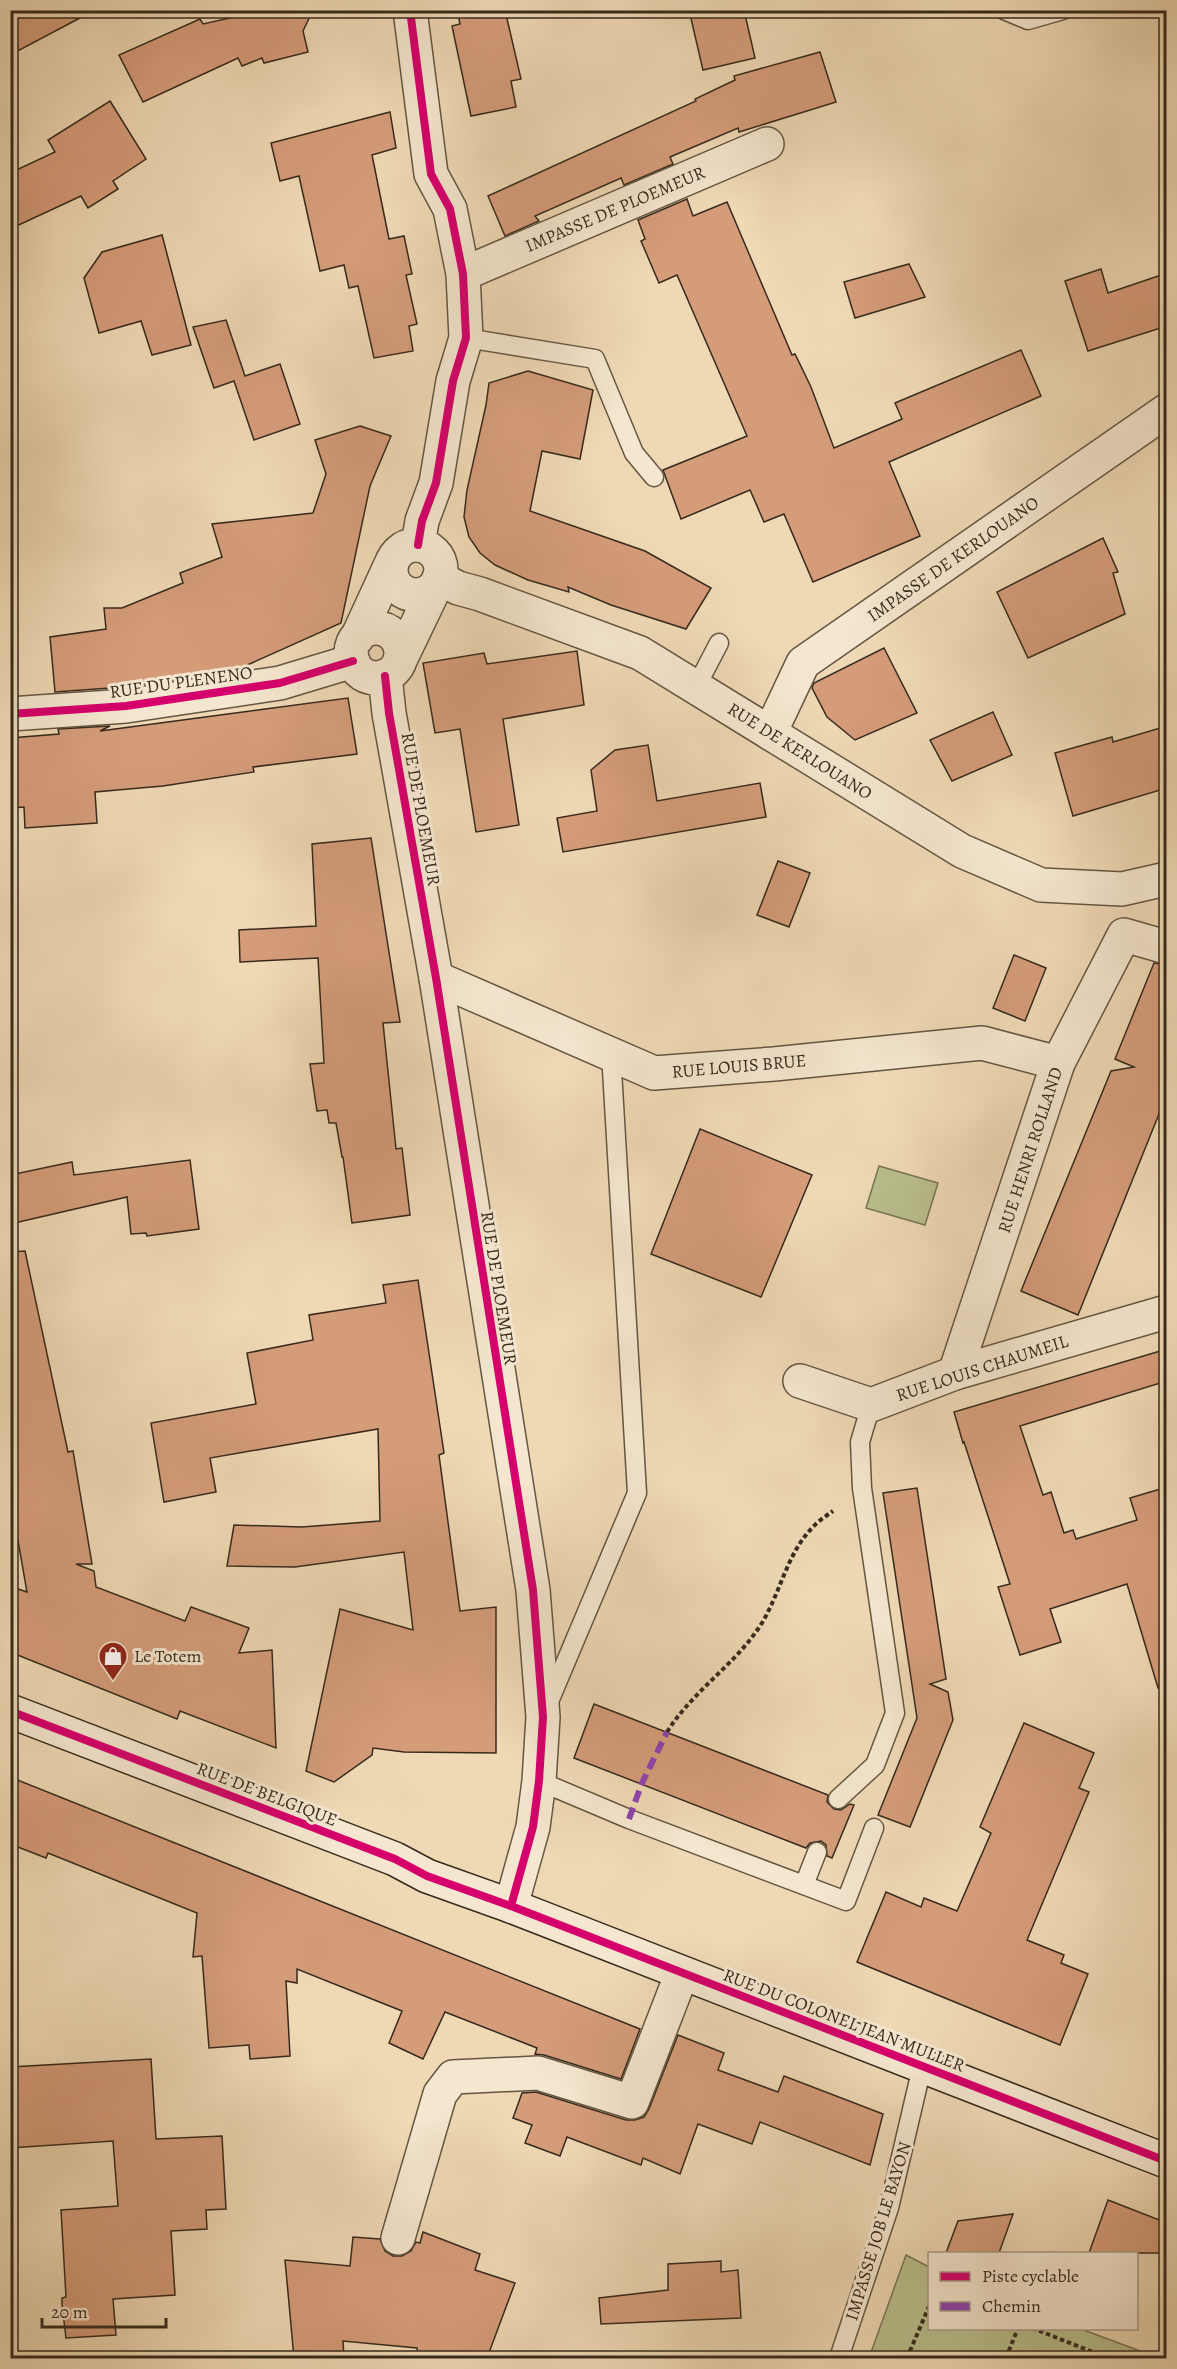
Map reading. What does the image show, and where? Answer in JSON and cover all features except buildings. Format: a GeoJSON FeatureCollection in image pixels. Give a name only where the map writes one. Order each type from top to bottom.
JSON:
{"type":"FeatureCollection","features":[{"type":"Feature","properties":{"kind":"street"},"geometry":{"type":"LineString","coordinates":[[355,649],[422,521],[436,483],[453,381],[466,338],[463,274],[450,209],[431,174],[410,10]]}},
{"type":"Feature","properties":{"kind":"street","name":"IMPASSE DE PLOEMEUR"},"geometry":{"type":"LineString","coordinates":[[463,274],[767,144]]}},
{"type":"Feature","properties":{"kind":"street","name":"IMPASSE DE KERLOUANO"},"geometry":{"type":"LineString","coordinates":[[770,733],[803,663],[1167,411]]}},
{"type":"Feature","properties":{"kind":"street"},"geometry":{"type":"LineString","coordinates":[[393,667],[398,642],[387,630],[371,629],[363,632],[355,649],[363,674],[370,677],[393,667],[438,580],[440,566],[433,552],[405,554]]}},
{"type":"Feature","properties":{"kind":"street"},"geometry":{"type":"LineString","coordinates":[[405,554],[392,578],[396,585],[405,592],[417,595],[432,589],[438,580]]}},
{"type":"Feature","properties":{"kind":"street","name":"RUE DE KERLOUANO"},"geometry":{"type":"LineString","coordinates":[[438,580],[640,653],[962,851],[1041,885],[1122,889],[1167,879]]}},
{"type":"Feature","properties":{"kind":"street","name":"RUE DU PLENENO"},"geometry":{"type":"LineString","coordinates":[[10,714],[126,706],[280,683],[355,649]]}},
{"type":"Feature","properties":{"kind":"street","name":"RUE DE PLOEMEUR"},"geometry":{"type":"LineString","coordinates":[[393,667],[389,713],[435,978],[532,1590],[543,1717],[539,1781],[533,1827],[512,1906]]}},
{"type":"Feature","properties":{"kind":"street","name":"RUE HENRI ROLLAND"},"geometry":{"type":"LineString","coordinates":[[956,1373],[1058,1063],[1124,935],[1122,889]]}},
{"type":"Feature","properties":{"kind":"street"},"geometry":{"type":"LineString","coordinates":[[1124,935],[1167,947]]}},
{"type":"Feature","properties":{"kind":"street","name":"RUE LOUIS BRUE"},"geometry":{"type":"LineString","coordinates":[[435,978],[654,1073],[774,1064],[982,1043],[1058,1063]]}},
{"type":"Feature","properties":{"kind":"street","name":"RUE LOUIS CHAUMEIL"},"geometry":{"type":"LineString","coordinates":[[871,1405],[956,1373],[1167,1312]]}},
{"type":"Feature","properties":{"kind":"street"},"geometry":{"type":"LineString","coordinates":[[800,1381],[871,1405]]}},
{"type":"Feature","properties":{"kind":"street","name":"RUE DE BELGIQUE"},"geometry":{"type":"LineString","coordinates":[[10,1711],[395,1859],[427,1876],[512,1906]]}},
{"type":"Feature","properties":{"kind":"street","name":"RUE DU COLONEL JEAN MULLER"},"geometry":{"type":"LineString","coordinates":[[512,1906],[1167,2161]]}},
{"type":"Feature","properties":{"kind":"street"},"geometry":{"type":"LineString","coordinates":[[398,2238],[440,2094],[453,2077],[538,2073],[632,2102],[682,1973]]}},
{"type":"Feature","properties":{"kind":"lane"},"geometry":{"type":"LineString","coordinates":[[1004,10],[1028,20],[1063,10]]}},
{"type":"Feature","properties":{"kind":"lane"},"geometry":{"type":"LineString","coordinates":[[466,338],[595,359],[634,453],[654,477]]}},
{"type":"Feature","properties":{"kind":"lane"},"geometry":{"type":"LineString","coordinates":[[696,687],[719,643]]}},
{"type":"Feature","properties":{"kind":"lane"},"geometry":{"type":"LineString","coordinates":[[543,1717],[637,1493],[611,1053]]}},
{"type":"Feature","properties":{"kind":"lane"},"geometry":{"type":"LineString","coordinates":[[838,1799],[876,1765],[895,1713],[862,1488],[860,1442],[871,1405]]}},
{"type":"Feature","properties":{"kind":"lane"},"geometry":{"type":"LineString","coordinates":[[539,1781],[629,1819],[846,1901],[874,1828]]}},
{"type":"Feature","properties":{"kind":"lane"},"geometry":{"type":"LineString","coordinates":[[804,1885],[817,1852]]}},
{"type":"Feature","properties":{"kind":"lane","name":"IMPASSE JOB LE BAYON"},"geometry":{"type":"LineString","coordinates":[[839,2358],[889,2208],[922,2067]]}},
{"type":"Feature","properties":{"kind":"path"},"geometry":{"type":"LineString","coordinates":[[667,1732],[693,1697],[758,1629],[777,1595],[791,1558],[812,1527],[862,1488]]}},
{"type":"Feature","properties":{"kind":"path"},"geometry":{"type":"LineString","coordinates":[[907,2358],[928,2309]]}},
{"type":"Feature","properties":{"kind":"path"},"geometry":{"type":"LineString","coordinates":[[1006,2358],[1017,2330]]}},
{"type":"Feature","properties":{"kind":"path"},"geometry":{"type":"LineString","coordinates":[[1037,2330],[1108,2358]]}},
{"type":"Feature","properties":{"kind":"green space"},"geometry":{"type":"Polygon","coordinates":[[[879,1166],[938,1183],[925,1225],[866,1208],[879,1166]]]}},
{"type":"Feature","properties":{"kind":"green space"},"geometry":{"type":"Polygon","coordinates":[[[906,2255],[928,2266],[928,2330],[1084,2330],[1159,2358],[869,2358],[906,2255]]]}},
{"type":"Feature","properties":{"kind":"marked path"},"geometry":{"type":"LineString","coordinates":[[629,1819],[642,1783],[667,1732]]}},
{"type":"Feature","properties":{"kind":"cycle path"},"geometry":{"type":"LineString","coordinates":[[410,10],[431,174],[450,209],[463,274],[466,338],[453,381],[436,483],[422,521],[418,545]]}},
{"type":"Feature","properties":{"kind":"cycle path"},"geometry":{"type":"LineString","coordinates":[[10,714],[126,706],[280,683],[353,661]]}},
{"type":"Feature","properties":{"kind":"cycle path"},"geometry":{"type":"LineString","coordinates":[[385,676],[389,713],[436,978],[533,1590],[543,1717],[539,1781],[533,1827],[511,1906]]}},
{"type":"Feature","properties":{"kind":"cycle path"},"geometry":{"type":"LineString","coordinates":[[10,1711],[395,1859],[427,1876],[511,1906],[1166,2161]]}},
{"type":"Feature","properties":{"kind":"place","name":"Le Totem"},"geometry":{"type":"Point","coordinates":[113,1682]}}]}
